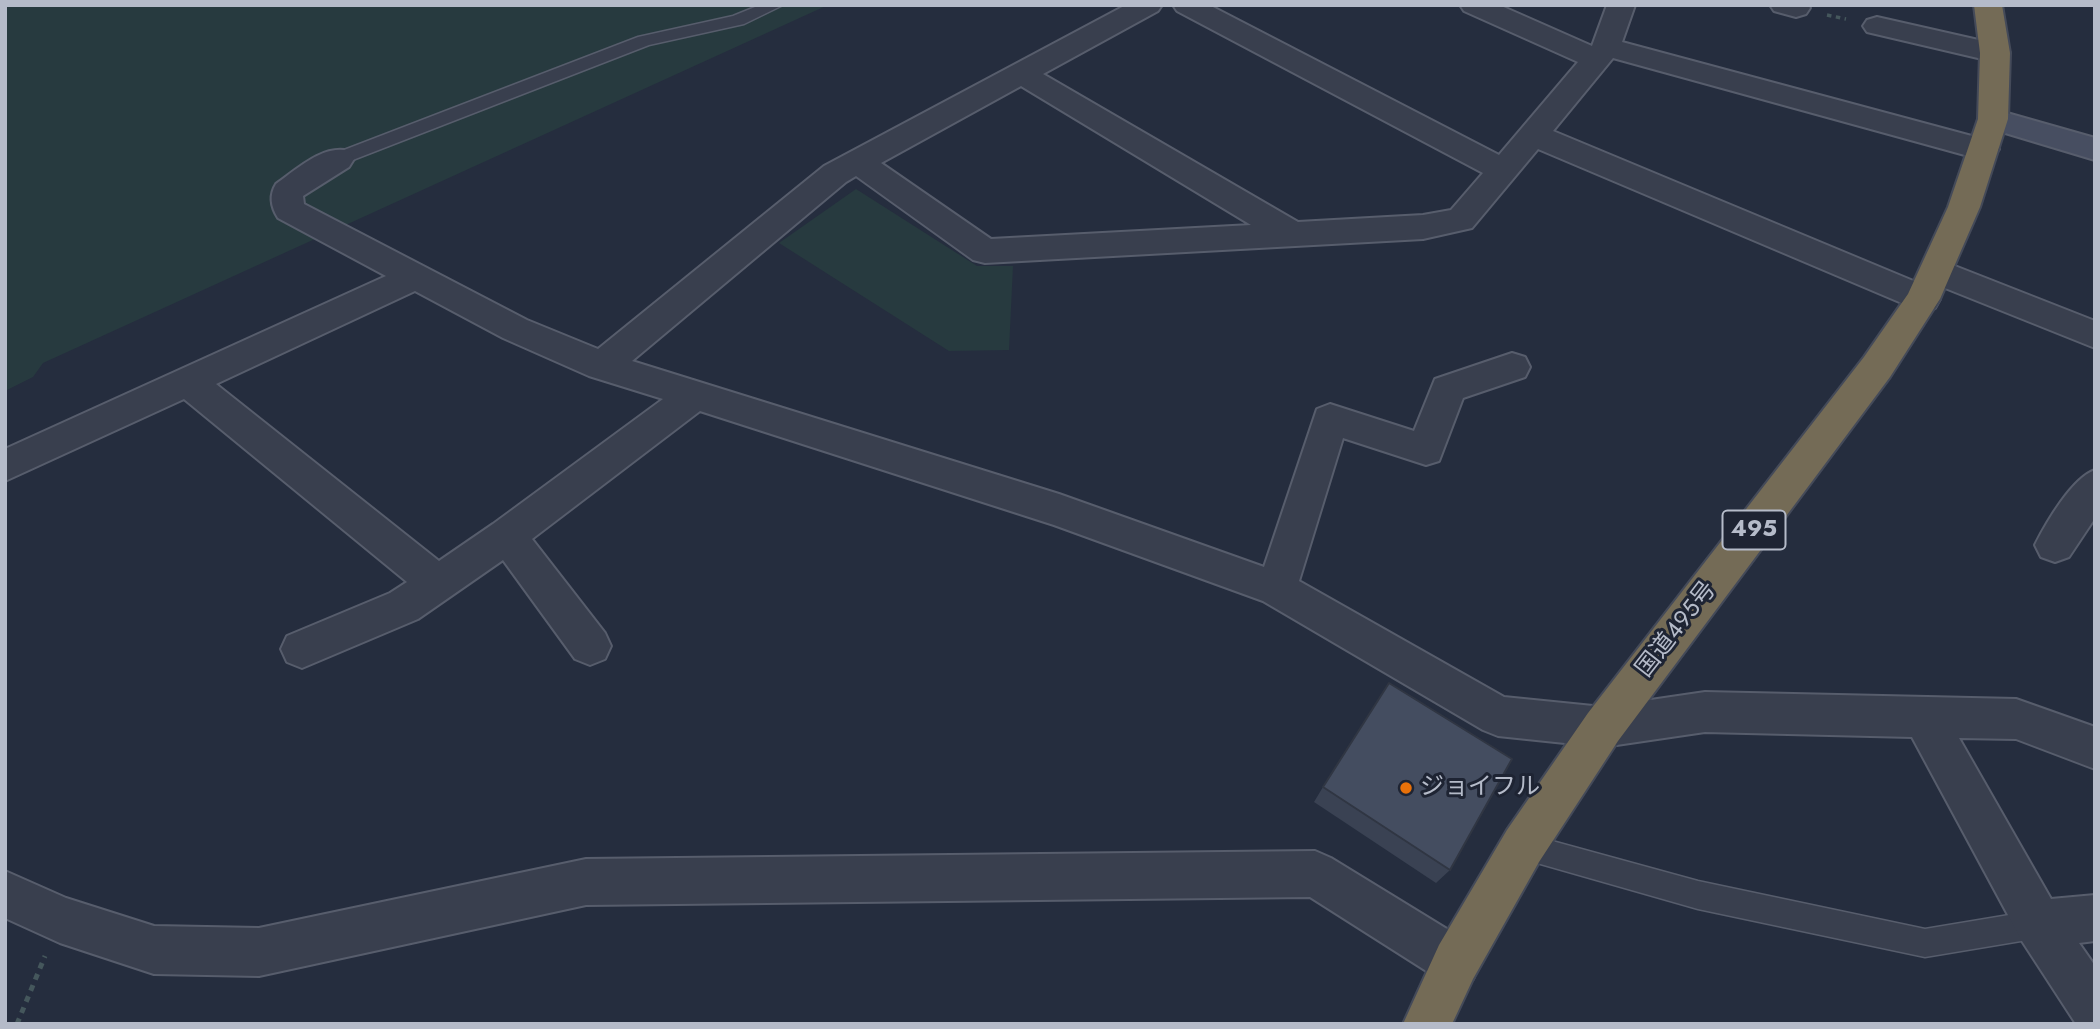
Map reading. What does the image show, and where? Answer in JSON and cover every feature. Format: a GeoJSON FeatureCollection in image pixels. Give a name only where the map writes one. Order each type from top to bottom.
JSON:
{"type":"FeatureCollection","features":[{"type":"Feature","properties":{"kind":"highway","name":"国道495号"},"geometry":{"type":"LineString","coordinates":[[1427,1024],[1456,962],[1523,846],[1603,727],[1877,367],[1930,285],[1964,207],[1988,134],[1995,53],[1988,5]]}},
{"type":"Feature","properties":{"kind":"street"},"geometry":{"type":"LineString","coordinates":[[603,366],[835,174],[1148,5]]}},
{"type":"Feature","properties":{"kind":"street"},"geometry":{"type":"LineString","coordinates":[[1187,5],[1502,170]]}},
{"type":"Feature","properties":{"kind":"street"},"geometry":{"type":"LineString","coordinates":[[1474,5],[1601,53],[1988,134],[2095,149]]}},
{"type":"Feature","properties":{"kind":"street"},"geometry":{"type":"LineString","coordinates":[[858,162],[985,251],[1423,227],[1461,220],[1601,53],[1621,5]]}},
{"type":"Feature","properties":{"kind":"street"},"geometry":{"type":"LineString","coordinates":[[1877,26],[1995,53]]}},
{"type":"Feature","properties":{"kind":"street"},"geometry":{"type":"LineString","coordinates":[[1020,73],[1292,233]]}},
{"type":"Feature","properties":{"kind":"street"},"geometry":{"type":"LineString","coordinates":[[1534,135],[1930,285],[2095,335]]}},
{"type":"Feature","properties":{"kind":"street"},"geometry":{"type":"LineString","coordinates":[[338,159],[306,177],[288,192],[289,210],[515,329],[603,366],[1059,510],[1277,589],[1499,716],[1603,727],[1706,712],[2016,719],[2095,748]]}},
{"type":"Feature","properties":{"kind":"street"},"geometry":{"type":"LineString","coordinates":[[5,466],[415,277]]}},
{"type":"Feature","properties":{"kind":"street"},"geometry":{"type":"LineString","coordinates":[[1277,589],[1330,419],[1426,450],[1448,389],[1511,367]]}},
{"type":"Feature","properties":{"kind":"street"},"geometry":{"type":"LineString","coordinates":[[187,381],[436,582]]}},
{"type":"Feature","properties":{"kind":"street"},"geometry":{"type":"LineString","coordinates":[[302,649],[404,606],[508,536],[694,396]]}},
{"type":"Feature","properties":{"kind":"street"},"geometry":{"type":"LineString","coordinates":[[2055,545],[2095,486]]}},
{"type":"Feature","properties":{"kind":"street"},"geometry":{"type":"LineString","coordinates":[[508,536],[590,646]]}},
{"type":"Feature","properties":{"kind":"street"},"geometry":{"type":"LineString","coordinates":[[1924,717],[2039,924],[2095,1010]]}},
{"type":"Feature","properties":{"kind":"street"},"geometry":{"type":"LineString","coordinates":[[5,894],[60,920],[154,950],[259,952],[586,882],[1315,874],[1456,962]]}},
{"type":"Feature","properties":{"kind":"street"},"geometry":{"type":"LineString","coordinates":[[2039,924],[2095,918]]}},
{"type":"Feature","properties":{"kind":"lane"},"geometry":{"type":"LineString","coordinates":[[338,159],[644,41],[738,20],[775,5]]}},
{"type":"Feature","properties":{"kind":"lane"},"geometry":{"type":"LineString","coordinates":[[1523,846],[1698,895],[1924,943],[2039,924]]}},
{"type":"Feature","properties":{"kind":"path"},"geometry":{"type":"LineString","coordinates":[[1790,7],[1877,26]]}},
{"type":"Feature","properties":{"kind":"path"},"geometry":{"type":"LineString","coordinates":[[16,1024],[60,920]]}},
{"type":"Feature","properties":{"kind":"green space"},"geometry":{"type":"Polygon","coordinates":[[[5,5],[828,5],[43,363],[33,377],[5,391],[5,5]]]}},
{"type":"Feature","properties":{"kind":"green space"},"geometry":{"type":"Polygon","coordinates":[[[856,189],[977,266],[1013,266],[1009,350],[949,351],[779,243],[856,189]]]}},
{"type":"Feature","properties":{"kind":"building","name":"ジョイフル"},"geometry":{"type":"Polygon","coordinates":[[[1389,683],[1512,759],[1450,870],[1323,787],[1389,683]]]}},
{"type":"Feature","properties":{"kind":"place","name":"ジョイフル"},"geometry":{"type":"Point","coordinates":[1406,788]}}]}
